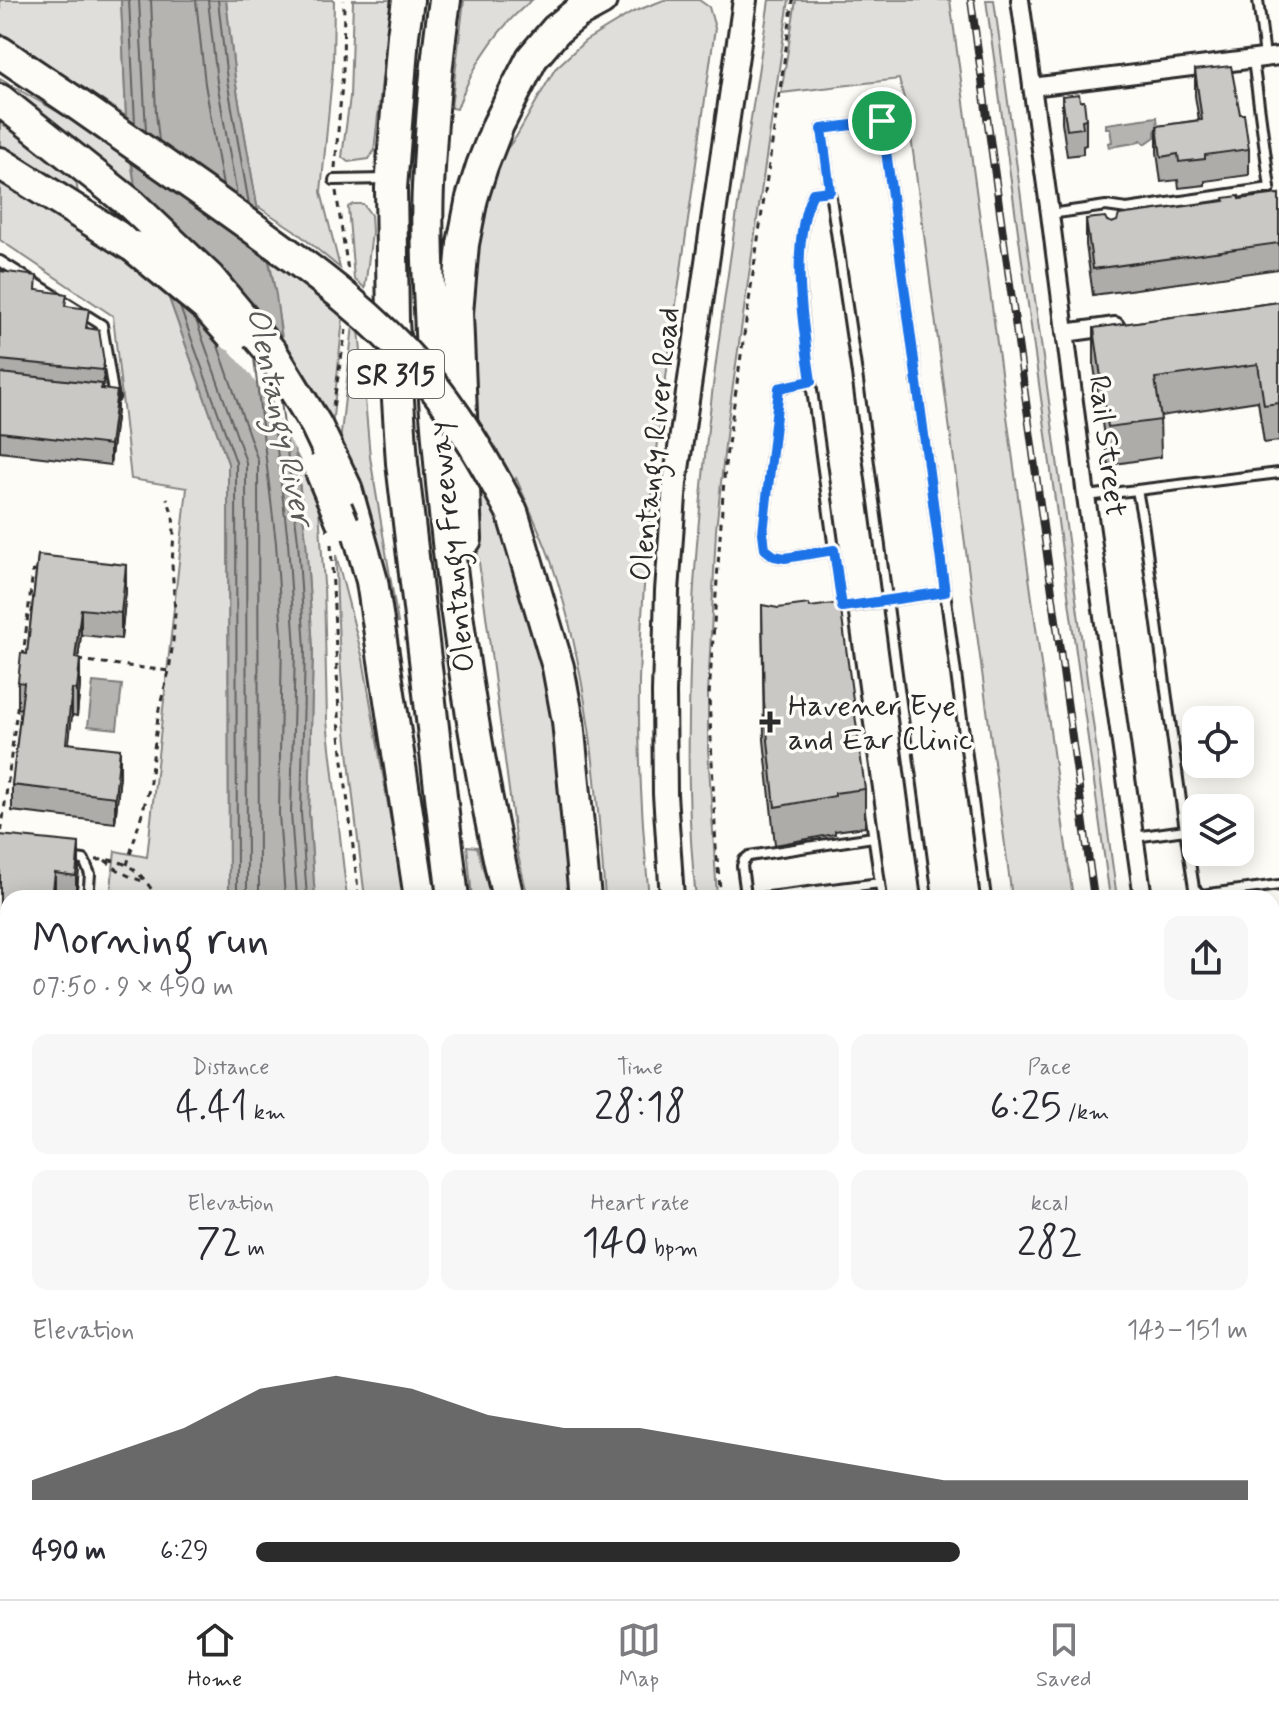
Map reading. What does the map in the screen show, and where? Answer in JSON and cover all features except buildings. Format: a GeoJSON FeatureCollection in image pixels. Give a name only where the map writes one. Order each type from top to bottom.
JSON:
{"type":"FeatureCollection","features":[{"type":"Feature","properties":{"kind":"highway","name":"Olentangy Freeway"},"geometry":{"type":"LineString","coordinates":[[408,0],[392,179],[393,321],[402,463],[452,890]]}},
{"type":"Feature","properties":{"kind":"highway","name":"Olentangy Freeway"},"geometry":{"type":"LineString","coordinates":[[445,0],[428,189],[430,303],[439,460],[475,742],[506,890]]}},
{"type":"Feature","properties":{"kind":"highway"},"geometry":{"type":"LineString","coordinates":[[475,742],[457,313],[463,244],[482,166],[498,125],[532,58],[556,30],[577,13],[601,0]]}},
{"type":"Feature","properties":{"kind":"highway"},"geometry":{"type":"LineString","coordinates":[[0,52],[331,285],[372,320],[420,369],[471,439],[512,512],[558,667],[568,721],[584,890]]}},
{"type":"Feature","properties":{"kind":"highway"},"geometry":{"type":"LineString","coordinates":[[0,100],[131,204],[209,278],[272,353],[316,425],[346,488],[372,581],[419,890]]}},
{"type":"Feature","properties":{"kind":"highway"},"geometry":{"type":"LineString","coordinates":[[0,163],[134,247],[208,308],[259,363],[303,432],[343,524],[384,652]]}},
{"type":"Feature","properties":{"kind":"main road","name":"Olentangy River Road"},"geometry":{"type":"LineString","coordinates":[[671,890],[665,794],[664,693],[675,483],[745,0]]}},
{"type":"Feature","properties":{"kind":"street","name":"Rail Street"},"geometry":{"type":"LineString","coordinates":[[1020,0],[1142,890]]}},
{"type":"Feature","properties":{"kind":"street"},"geometry":{"type":"LineString","coordinates":[[1032,87],[1266,58]]}},
{"type":"Feature","properties":{"kind":"street"},"geometry":{"type":"LineString","coordinates":[[1065,333],[1130,324]]}},
{"type":"Feature","properties":{"kind":"lane"},"geometry":{"type":"LineString","coordinates":[[1050,214],[1106,206],[1127,209],[1270,188],[1266,58],[1258,0]]}},
{"type":"Feature","properties":{"kind":"lane"},"geometry":{"type":"LineString","coordinates":[[926,890],[822,129],[882,121],[985,890]]}},
{"type":"Feature","properties":{"kind":"lane"},"geometry":{"type":"LineString","coordinates":[[334,180],[392,179]]}},
{"type":"Feature","properties":{"kind":"lane"},"geometry":{"type":"LineString","coordinates":[[830,191],[813,193],[808,203],[801,246],[802,312],[881,890]]}},
{"type":"Feature","properties":{"kind":"lane"},"geometry":{"type":"LineString","coordinates":[[1106,206],[1108,218]]}},
{"type":"Feature","properties":{"kind":"lane"},"geometry":{"type":"LineString","coordinates":[[0,261],[102,325],[114,398],[99,397]]}},
{"type":"Feature","properties":{"kind":"lane"},"geometry":{"type":"LineString","coordinates":[[811,381],[779,388],[763,533],[765,549],[774,556],[785,558],[834,550]]}},
{"type":"Feature","properties":{"kind":"lane"},"geometry":{"type":"LineString","coordinates":[[1086,496],[1279,473]]}},
{"type":"Feature","properties":{"kind":"lane"},"geometry":{"type":"LineString","coordinates":[[1137,490],[1182,808]]}},
{"type":"Feature","properties":{"kind":"lane"},"geometry":{"type":"LineString","coordinates":[[828,609],[945,592]]}},
{"type":"Feature","properties":{"kind":"lane"},"geometry":{"type":"LineString","coordinates":[[1135,837],[1182,830]]}},
{"type":"Feature","properties":{"kind":"lane"},"geometry":{"type":"LineString","coordinates":[[745,890],[742,866],[749,856],[873,837]]}},
{"type":"Feature","properties":{"kind":"lane"},"geometry":{"type":"LineString","coordinates":[[56,857],[84,860],[90,874],[89,890]]}},
{"type":"Feature","properties":{"kind":"lane"},"geometry":{"type":"LineString","coordinates":[[1191,866],[1196,890]]}},
{"type":"Feature","properties":{"kind":"lane"},"geometry":{"type":"LineString","coordinates":[[824,890],[880,883]]}},
{"type":"Feature","properties":{"kind":"lane"},"geometry":{"type":"LineString","coordinates":[[1240,890],[1279,885]]}},
{"type":"Feature","properties":{"kind":"path"},"geometry":{"type":"LineString","coordinates":[[720,890],[709,696],[725,465],[793,0]]}},
{"type":"Feature","properties":{"kind":"path"},"geometry":{"type":"LineString","coordinates":[[127,865],[149,789],[159,709],[169,671],[175,613],[173,515],[167,498]]}},
{"type":"Feature","properties":{"kind":"path"},"geometry":{"type":"LineString","coordinates":[[22,665],[33,571],[49,573]]}},
{"type":"Feature","properties":{"kind":"path"},"geometry":{"type":"LineString","coordinates":[[78,660],[169,671]]}},
{"type":"Feature","properties":{"kind":"path"},"geometry":{"type":"LineString","coordinates":[[0,843],[19,696]]}},
{"type":"Feature","properties":{"kind":"path"},"geometry":{"type":"LineString","coordinates":[[105,859],[118,870],[147,882]]}},
{"type":"Feature","properties":{"kind":"path"},"geometry":{"type":"LineString","coordinates":[[84,860],[117,860],[135,869],[152,890]]}},
{"type":"Feature","properties":{"kind":"shaded area"},"geometry":{"type":"Polygon","coordinates":[[[0,0],[121,0],[126,116],[0,33],[0,0]]]}},
{"type":"Feature","properties":{"kind":"shaded area"},"geometry":{"type":"Polygon","coordinates":[[[226,0],[334,0],[333,66],[321,192],[340,268],[294,230],[257,206],[235,79],[226,0]]]}},
{"type":"Feature","properties":{"kind":"shaded area"},"geometry":{"type":"Polygon","coordinates":[[[353,0],[391,0],[374,151],[369,159],[348,162],[342,157],[350,97],[353,0]]]}},
{"type":"Feature","properties":{"kind":"shaded area"},"geometry":{"type":"Polygon","coordinates":[[[464,0],[532,0],[507,23],[487,49],[457,109],[451,108],[464,0]]]}},
{"type":"Feature","properties":{"kind":"shaded area"},"geometry":{"type":"Polygon","coordinates":[[[664,0],[699,0],[709,7],[715,28],[663,403],[644,587],[639,734],[648,890],[604,890],[589,729],[574,645],[552,564],[516,478],[494,512],[513,549],[531,600],[555,728],[571,890],[526,890],[517,851],[475,532],[465,366],[473,256],[495,164],[516,137],[555,69],[585,41],[633,12],[664,0]]]}},
{"type":"Feature","properties":{"kind":"shaded area"},"geometry":{"type":"Polygon","coordinates":[[[769,0],[789,0],[727,426],[716,530],[708,748],[717,890],[695,890],[689,725],[694,584],[709,416],[769,0]]]}},
{"type":"Feature","properties":{"kind":"shaded area"},"geometry":{"type":"Polygon","coordinates":[[[796,0],[950,0],[1072,890],[1011,890],[908,114],[899,79],[781,93],[796,0]]]}},
{"type":"Feature","properties":{"kind":"shaded area"},"geometry":{"type":"Polygon","coordinates":[[[986,0],[994,0],[1116,890],[1109,890],[986,0]]]}},
{"type":"Feature","properties":{"kind":"shaded area"},"geometry":{"type":"Polygon","coordinates":[[[0,79],[79,124],[131,161],[136,194],[0,83],[0,79]]]}},
{"type":"Feature","properties":{"kind":"shaded area"},"geometry":{"type":"Polygon","coordinates":[[[0,115],[75,173],[79,200],[0,151],[0,115]]]}},
{"type":"Feature","properties":{"kind":"shaded area"},"geometry":{"type":"Polygon","coordinates":[[[0,178],[136,264],[165,287],[228,463],[229,890],[111,890],[115,851],[147,857],[187,488],[131,479],[113,316],[0,240],[0,178]]]}},
{"type":"Feature","properties":{"kind":"shaded area"},"geometry":{"type":"Polygon","coordinates":[[[363,204],[371,215],[365,288],[354,279],[348,207],[363,204]]]}},
{"type":"Feature","properties":{"kind":"shaded area"},"geometry":{"type":"Polygon","coordinates":[[[269,256],[343,318],[332,427],[283,344],[269,256]]]}},
{"type":"Feature","properties":{"kind":"shaded area"},"geometry":{"type":"Polygon","coordinates":[[[353,325],[359,329],[370,457],[398,623],[394,624],[377,548],[340,443],[353,325]]]}},
{"type":"Feature","properties":{"kind":"shaded area"},"geometry":{"type":"Polygon","coordinates":[[[296,452],[319,509],[327,721],[346,890],[314,890],[309,813],[313,649],[296,452]]]}},
{"type":"Feature","properties":{"kind":"shaded area"},"geometry":{"type":"Polygon","coordinates":[[[336,555],[363,659],[403,890],[364,890],[342,684],[336,555]]]}},
{"type":"Feature","properties":{"kind":"shaded area"},"geometry":{"type":"Polygon","coordinates":[[[467,846],[477,847],[489,890],[471,890],[467,846]]]}},
{"type":"Feature","properties":{"kind":"water","name":"Olentangy River"},"geometry":{"type":"Polygon","coordinates":[[[121,0],[226,0],[235,79],[276,295],[306,541],[313,649],[309,813],[314,890],[229,890],[228,463],[165,287],[136,194],[126,116],[121,0]]]}},
{"type":"Feature","properties":{"kind":"water"},"geometry":{"type":"Polygon","coordinates":[[[1157,117],[1155,137],[1145,144],[1141,140],[1109,147],[1108,143],[1112,142],[1110,128],[1106,128],[1106,124],[1157,117]]]}},
{"type":"Feature","properties":{"kind":"water"},"geometry":{"type":"Polygon","coordinates":[[[93,682],[122,685],[117,729],[88,726],[93,682]]]}},
{"type":"Feature","properties":{"kind":"pier"},"geometry":{"type":"Polygon","coordinates":[[[205,322],[288,358],[300,459],[250,374],[205,322]]]}},
{"type":"Feature","properties":{"kind":"railway"},"geometry":{"type":"LineString","coordinates":[[971,0],[1093,890]]}},
{"type":"Feature","properties":{"kind":"place","name":"Havener Eye and Ear Clinic"},"geometry":{"type":"Point","coordinates":[770,722]}},
{"type":"Feature","properties":{"kind":"route"},"geometry":{"type":"LineString","coordinates":[[882,121],[945,592],[842,607],[834,550],[785,558],[774,556],[765,549],[763,533],[779,388],[811,381],[802,312],[801,246],[808,203],[813,193],[830,191],[822,129],[882,121]]}}]}
